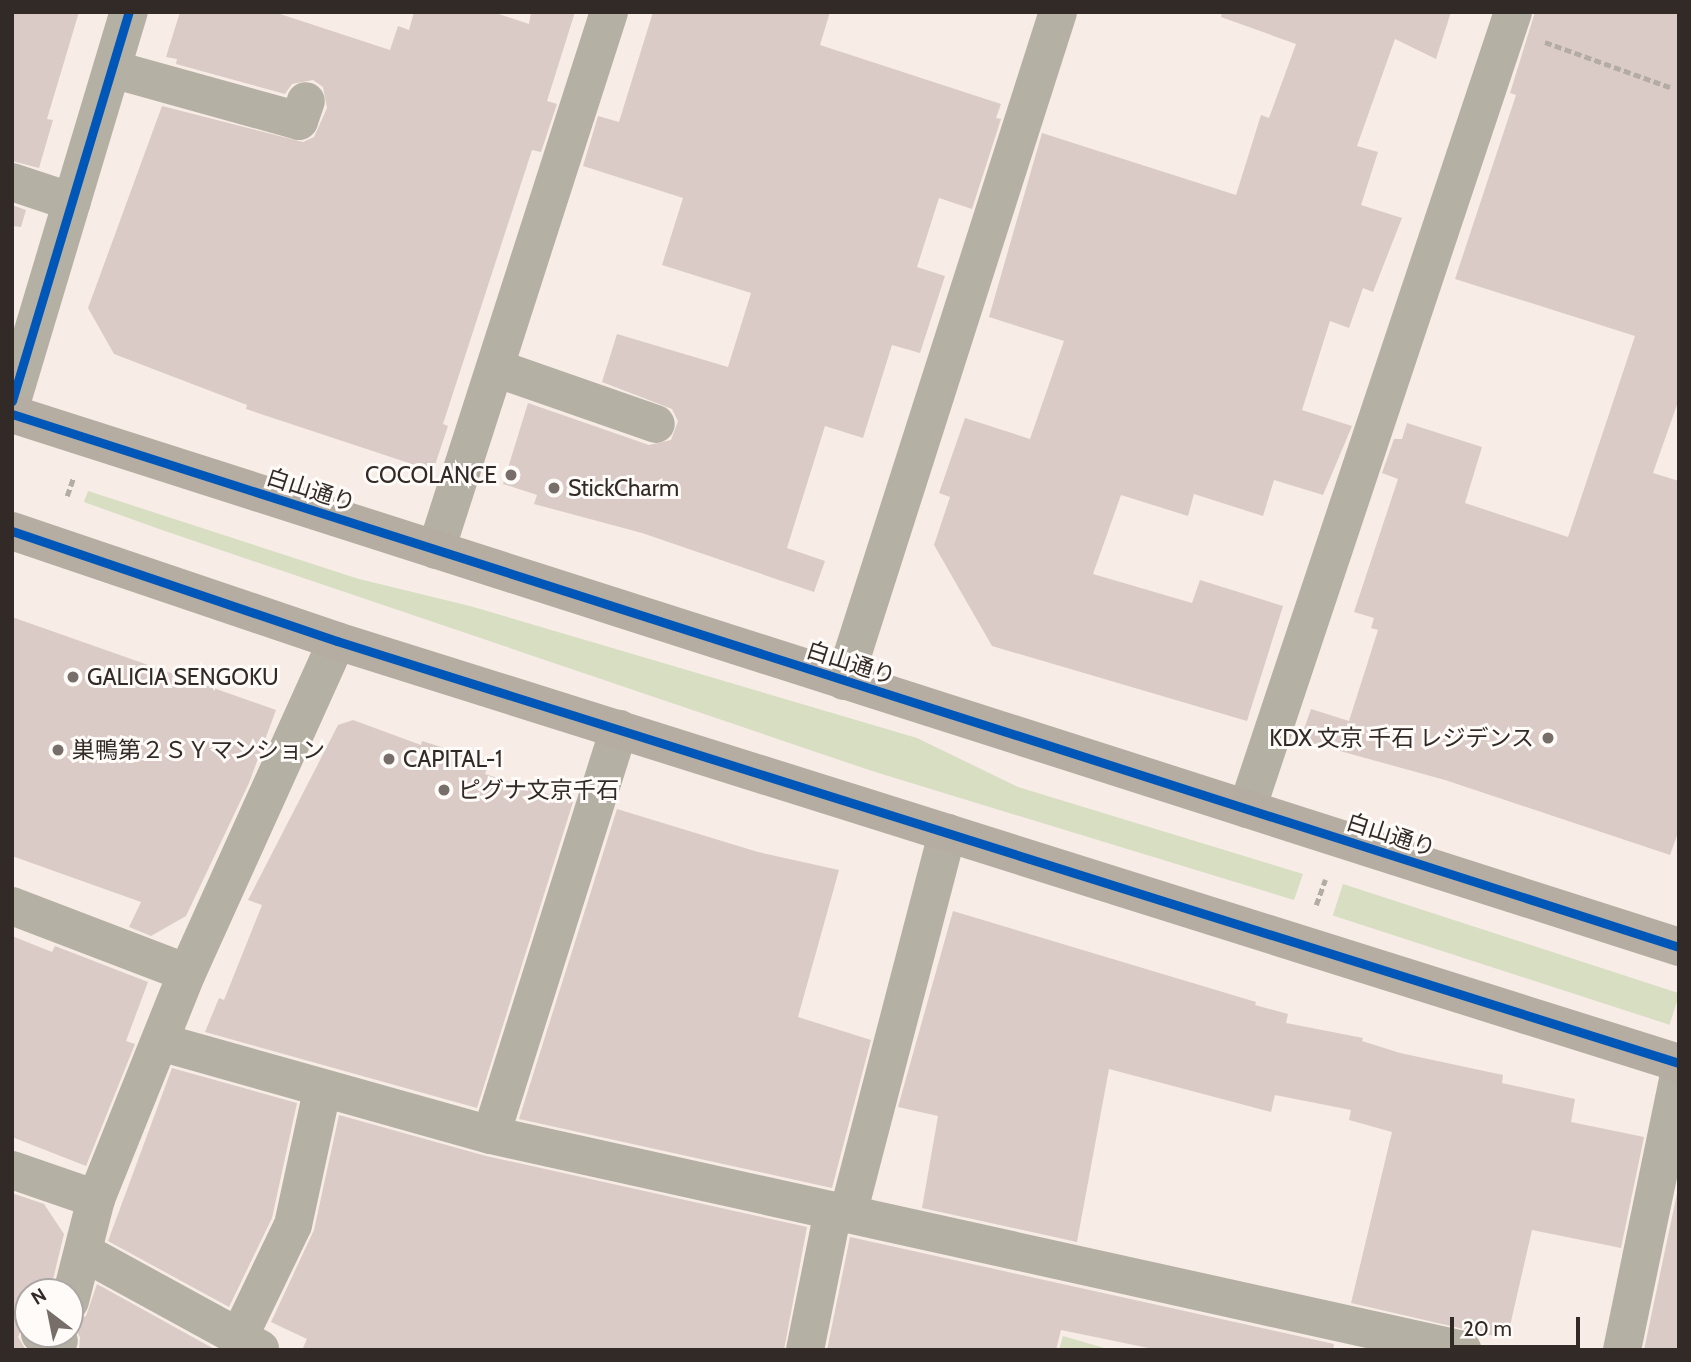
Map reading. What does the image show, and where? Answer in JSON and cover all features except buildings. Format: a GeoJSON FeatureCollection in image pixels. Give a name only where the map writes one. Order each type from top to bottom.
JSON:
{"type":"FeatureCollection","features":[{"type":"Feature","properties":{"kind":"highway","name":"白山通り"},"geometry":{"type":"LineString","coordinates":[[12,414],[1247,809],[1677,939]]}},
{"type":"Feature","properties":{"kind":"highway"},"geometry":{"type":"LineString","coordinates":[[12,531],[337,641],[1679,1063]]}},
{"type":"Feature","properties":{"kind":"street"},"geometry":{"type":"LineString","coordinates":[[12,401],[130,12]]}},
{"type":"Feature","properties":{"kind":"street"},"geometry":{"type":"LineString","coordinates":[[436,550],[498,369],[610,12]]}},
{"type":"Feature","properties":{"kind":"street"},"geometry":{"type":"LineString","coordinates":[[844,681],[1058,12]]}},
{"type":"Feature","properties":{"kind":"street"},"geometry":{"type":"LineString","coordinates":[[1247,809],[1511,20]]}},
{"type":"Feature","properties":{"kind":"street"},"geometry":{"type":"LineString","coordinates":[[112,69],[299,121],[306,101]]}},
{"type":"Feature","properties":{"kind":"street"},"geometry":{"type":"LineString","coordinates":[[12,182],[72,202]]}},
{"type":"Feature","properties":{"kind":"street"},"geometry":{"type":"LineString","coordinates":[[498,369],[656,424]]}},
{"type":"Feature","properties":{"kind":"street"},"geometry":{"type":"LineString","coordinates":[[76,1278],[96,1199],[187,974],[337,641]]}},
{"type":"Feature","properties":{"kind":"street"},"geometry":{"type":"LineString","coordinates":[[491,1135],[619,729]]}},
{"type":"Feature","properties":{"kind":"street"},"geometry":{"type":"LineString","coordinates":[[805,1350],[947,833]]}},
{"type":"Feature","properties":{"kind":"street"},"geometry":{"type":"LineString","coordinates":[[12,906],[187,974]]}},
{"type":"Feature","properties":{"kind":"street"},"geometry":{"type":"LineString","coordinates":[[160,1042],[322,1091],[491,1135],[1462,1350]]}},
{"type":"Feature","properties":{"kind":"street"},"geometry":{"type":"LineString","coordinates":[[1622,1350],[1679,1075]]}},
{"type":"Feature","properties":{"kind":"street"},"geometry":{"type":"LineString","coordinates":[[83,1252],[250,1343],[293,1225],[322,1091]]}},
{"type":"Feature","properties":{"kind":"street"},"geometry":{"type":"LineString","coordinates":[[12,1170],[96,1199]]}},
{"type":"Feature","properties":{"kind":"path"},"geometry":{"type":"LineString","coordinates":[[1511,20],[1672,88]]}},
{"type":"Feature","properties":{"kind":"path"},"geometry":{"type":"LineString","coordinates":[[67,496],[73,479]]}},
{"type":"Feature","properties":{"kind":"path"},"geometry":{"type":"LineString","coordinates":[[1315,909],[1325,880]]}},
{"type":"Feature","properties":{"kind":"green space"},"geometry":{"type":"Polygon","coordinates":[[[88,491],[359,579],[470,606],[917,738],[1018,787],[1303,874],[1294,900],[872,771],[162,530],[84,502],[88,491]]]}},
{"type":"Feature","properties":{"kind":"green space"},"geometry":{"type":"Polygon","coordinates":[[[1343,884],[1679,993],[1669,1025],[1333,915],[1343,884]]]}},
{"type":"Feature","properties":{"kind":"green space"},"geometry":{"type":"Polygon","coordinates":[[[1063,1336],[1111,1350],[1059,1350],[1063,1336]]]}},
{"type":"Feature","properties":{"kind":"cycle path"},"geometry":{"type":"LineString","coordinates":[[12,401],[129,12]]}},
{"type":"Feature","properties":{"kind":"cycle path"},"geometry":{"type":"LineString","coordinates":[[12,414],[1679,947]]}},
{"type":"Feature","properties":{"kind":"cycle path"},"geometry":{"type":"LineString","coordinates":[[12,531],[337,641],[1679,1063]]}},
{"type":"Feature","properties":{"kind":"place","name":"COCOLANCE"},"geometry":{"type":"Point","coordinates":[511,475]}},
{"type":"Feature","properties":{"kind":"place","name":"StickCharm"},"geometry":{"type":"Point","coordinates":[554,488]}},
{"type":"Feature","properties":{"kind":"place","name":"GALICIA SENGOKU"},"geometry":{"type":"Point","coordinates":[73,677]}},
{"type":"Feature","properties":{"kind":"place","name":"KDX 文京 千石 レジデンス"},"geometry":{"type":"Point","coordinates":[1548,738]}},
{"type":"Feature","properties":{"kind":"place","name":"巣鴨第２ＳＹマンション"},"geometry":{"type":"Point","coordinates":[58,750]}},
{"type":"Feature","properties":{"kind":"place","name":"CAPITAL-1"},"geometry":{"type":"Point","coordinates":[389,759]}},
{"type":"Feature","properties":{"kind":"place","name":"ピグナ文京千石"},"geometry":{"type":"Point","coordinates":[444,790]}}]}
